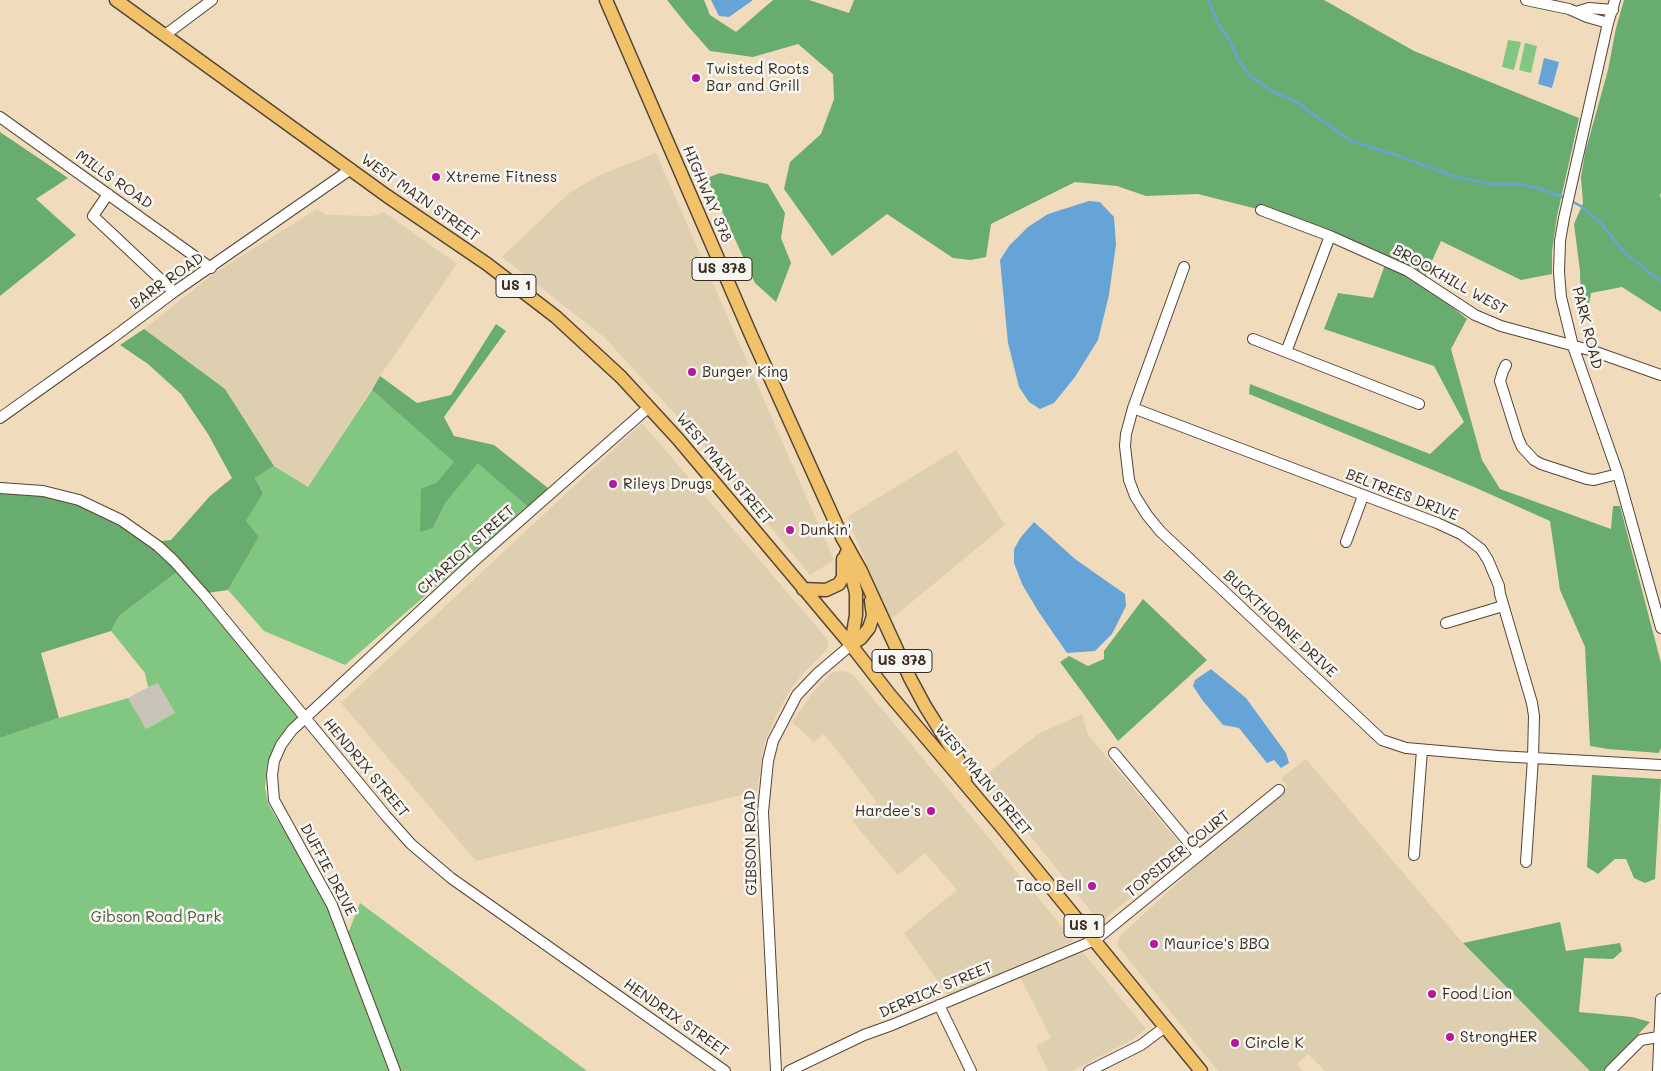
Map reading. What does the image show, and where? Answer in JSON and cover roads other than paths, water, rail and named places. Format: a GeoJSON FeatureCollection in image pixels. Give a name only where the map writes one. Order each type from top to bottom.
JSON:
{"type":"FeatureCollection","features":[{"type":"Feature","properties":{"kind":"main road","name":"WEST MAIN STREET"},"geometry":{"type":"LineString","coordinates":[[116,0],[487,264],[556,317],[590,347],[650,407],[678,439],[851,645],[890,695],[965,782],[1201,1071]]}},
{"type":"Feature","properties":{"kind":"main road","name":"HIGHWAY 378"},"geometry":{"type":"LineString","coordinates":[[606,0],[751,335],[842,536]]}},
{"type":"Feature","properties":{"kind":"main road"},"geometry":{"type":"LineString","coordinates":[[803,589],[826,590],[839,584],[843,577],[842,536]]}},
{"type":"Feature","properties":{"kind":"main road","name":"US 378"},"geometry":{"type":"LineString","coordinates":[[842,536],[914,685],[958,759],[965,782]]}},
{"type":"Feature","properties":{"kind":"main road","name":"US 378"},"geometry":{"type":"LineString","coordinates":[[842,536],[856,593],[856,615],[851,645]]}},
{"type":"Feature","properties":{"kind":"main road"},"geometry":{"type":"LineString","coordinates":[[851,645],[866,633],[872,622],[872,606],[868,589]]}},
{"type":"Feature","properties":{"kind":"street"},"geometry":{"type":"LineString","coordinates":[[165,35],[212,0]]}},
{"type":"Feature","properties":{"kind":"street"},"geometry":{"type":"LineString","coordinates":[[1526,0],[1576,12],[1608,23]]}},
{"type":"Feature","properties":{"kind":"street"},"geometry":{"type":"LineString","coordinates":[[1576,12],[1589,8],[1614,5]]}},
{"type":"Feature","properties":{"kind":"street","name":"PARK ROAD"},"geometry":{"type":"LineString","coordinates":[[1614,5],[1608,23],[1572,182],[1560,241],[1559,272],[1561,298],[1573,346],[1618,474],[1661,628]]}},
{"type":"Feature","properties":{"kind":"street","name":"MILLS ROAD"},"geometry":{"type":"LineString","coordinates":[[0,117],[211,268]]}},
{"type":"Feature","properties":{"kind":"street","name":"BARR ROAD"},"geometry":{"type":"LineString","coordinates":[[0,418],[174,292],[351,169]]}},
{"type":"Feature","properties":{"kind":"street"},"geometry":{"type":"LineString","coordinates":[[108,194],[94,216],[174,292]]}},
{"type":"Feature","properties":{"kind":"street","name":"BROOKHILL WEST"},"geometry":{"type":"LineString","coordinates":[[1260,210],[1330,236],[1408,271],[1475,315],[1501,326],[1593,351],[1661,375]]}},
{"type":"Feature","properties":{"kind":"street"},"geometry":{"type":"LineString","coordinates":[[1286,352],[1330,236]]}},
{"type":"Feature","properties":{"kind":"street","name":"BUCKTHORNE DRIVE"},"geometry":{"type":"LineString","coordinates":[[1184,267],[1133,408],[1125,446],[1129,480],[1135,496],[1155,525],[1382,740],[1398,747],[1422,750],[1661,765]]}},
{"type":"Feature","properties":{"kind":"street"},"geometry":{"type":"LineString","coordinates":[[1253,339],[1418,404]]}},
{"type":"Feature","properties":{"kind":"street"},"geometry":{"type":"LineString","coordinates":[[1506,365],[1500,381],[1518,438],[1534,460],[1587,479],[1594,480],[1618,474]]}},
{"type":"Feature","properties":{"kind":"street","name":"CHARIOT STREET"},"geometry":{"type":"LineString","coordinates":[[306,718],[473,562],[650,407]]}},
{"type":"Feature","properties":{"kind":"street","name":"BELTREES DRIVE"},"geometry":{"type":"LineString","coordinates":[[1133,408],[1437,523],[1471,541],[1481,550],[1494,573],[1532,703],[1534,716],[1526,862]]}},
{"type":"Feature","properties":{"kind":"street","name":"HENDRIX STREET"},"geometry":{"type":"LineString","coordinates":[[0,488],[43,491],[79,500],[102,510],[140,532],[174,561],[396,828],[434,864],[725,1071]]}},
{"type":"Feature","properties":{"kind":"street"},"geometry":{"type":"LineString","coordinates":[[1346,542],[1363,496]]}},
{"type":"Feature","properties":{"kind":"street"},"geometry":{"type":"LineString","coordinates":[[1446,623],[1503,606]]}},
{"type":"Feature","properties":{"kind":"street","name":"GIBSON ROAD"},"geometry":{"type":"LineString","coordinates":[[776,1071],[763,812],[768,761],[773,741],[794,700],[818,673],[851,645]]}},
{"type":"Feature","properties":{"kind":"street","name":"DUFFIE DRIVE"},"geometry":{"type":"LineString","coordinates":[[306,718],[292,730],[281,745],[274,761],[272,774],[274,800],[332,905],[395,1071]]}},
{"type":"Feature","properties":{"kind":"street"},"geometry":{"type":"LineString","coordinates":[[1414,855],[1422,750]]}},
{"type":"Feature","properties":{"kind":"street"},"geometry":{"type":"LineString","coordinates":[[1114,753],[1199,855]]}},
{"type":"Feature","properties":{"kind":"street","name":"TOPSIDER COURT"},"geometry":{"type":"LineString","coordinates":[[1095,940],[1279,790]]}},
{"type":"Feature","properties":{"kind":"street","name":"DERRICK STREET"},"geometry":{"type":"LineString","coordinates":[[789,1071],[837,1047],[1095,940]]}},
{"type":"Feature","properties":{"kind":"street"},"geometry":{"type":"LineString","coordinates":[[1658,1071],[1661,999]]}},
{"type":"Feature","properties":{"kind":"street"},"geometry":{"type":"LineString","coordinates":[[939,1005],[971,1071]]}},
{"type":"Feature","properties":{"kind":"street"},"geometry":{"type":"LineString","coordinates":[[1089,1071],[1141,1045],[1165,1027]]}},
{"type":"Feature","properties":{"kind":"street"},"geometry":{"type":"LineString","coordinates":[[1610,1071],[1641,1040],[1658,1038]]}},
{"type":"Feature","properties":{"kind":"water"},"geometry":{"type":"Polygon","coordinates":[[[711,0],[753,0],[729,17],[719,16],[711,0]]]}},
{"type":"Feature","properties":{"kind":"water"},"geometry":{"type":"Polygon","coordinates":[[[1544,58],[1559,62],[1552,88],[1538,84],[1544,58]]]}},
{"type":"Feature","properties":{"kind":"water"},"geometry":{"type":"Polygon","coordinates":[[[1089,201],[1100,202],[1114,217],[1116,244],[1109,295],[1098,340],[1075,377],[1054,403],[1040,409],[1029,402],[1019,387],[1008,343],[1000,260],[1009,246],[1028,227],[1048,214],[1089,201]]]}},
{"type":"Feature","properties":{"kind":"water"},"geometry":{"type":"Polygon","coordinates":[[[1034,522],[1075,559],[1125,594],[1126,606],[1112,634],[1095,651],[1067,653],[1022,584],[1014,563],[1014,549],[1021,537],[1034,522]]]}},
{"type":"Feature","properties":{"kind":"water"},"geometry":{"type":"Polygon","coordinates":[[[1211,669],[1246,698],[1286,753],[1289,763],[1281,768],[1274,760],[1267,763],[1239,728],[1223,725],[1203,701],[1193,686],[1195,680],[1211,669]]]}},
{"type":"Feature","properties":{"kind":"waterway"},"geometry":{"type":"LineString","coordinates":[[1208,0],[1220,27],[1249,75],[1270,90],[1302,105],[1351,141],[1456,177],[1491,184],[1518,184],[1538,188],[1565,198]]}},
{"type":"Feature","properties":{"kind":"waterway"},"geometry":{"type":"LineString","coordinates":[[1570,200],[1600,222],[1624,252],[1661,282]]}},
{"type":"Feature","properties":{"kind":"place","name":"Twisted Roots Bar and Grill"},"geometry":{"type":"Point","coordinates":[696,78]}},
{"type":"Feature","properties":{"kind":"place","name":"Xtreme Fitness"},"geometry":{"type":"Point","coordinates":[436,177]}},
{"type":"Feature","properties":{"kind":"place","name":"Burger King"},"geometry":{"type":"Point","coordinates":[692,372]}},
{"type":"Feature","properties":{"kind":"place","name":"Rileys Drugs"},"geometry":{"type":"Point","coordinates":[613,484]}},
{"type":"Feature","properties":{"kind":"place","name":"Dunkin'"},"geometry":{"type":"Point","coordinates":[790,530]}},
{"type":"Feature","properties":{"kind":"place","name":"Hardee's"},"geometry":{"type":"Point","coordinates":[931,811]}},
{"type":"Feature","properties":{"kind":"place","name":"Taco Bell"},"geometry":{"type":"Point","coordinates":[1092,886]}},
{"type":"Feature","properties":{"kind":"place","name":"Maurice's BBQ"},"geometry":{"type":"Point","coordinates":[1154,944]}},
{"type":"Feature","properties":{"kind":"place","name":"Food Lion"},"geometry":{"type":"Point","coordinates":[1432,994]}},
{"type":"Feature","properties":{"kind":"place","name":"StrongHER"},"geometry":{"type":"Point","coordinates":[1450,1037]}},
{"type":"Feature","properties":{"kind":"place","name":"Circle K"},"geometry":{"type":"Point","coordinates":[1235,1043]}},
{"type":"Feature","properties":{"kind":"park label","name":"Gibson Road Park"},"geometry":{"type":"Point","coordinates":[156,917]}}]}
